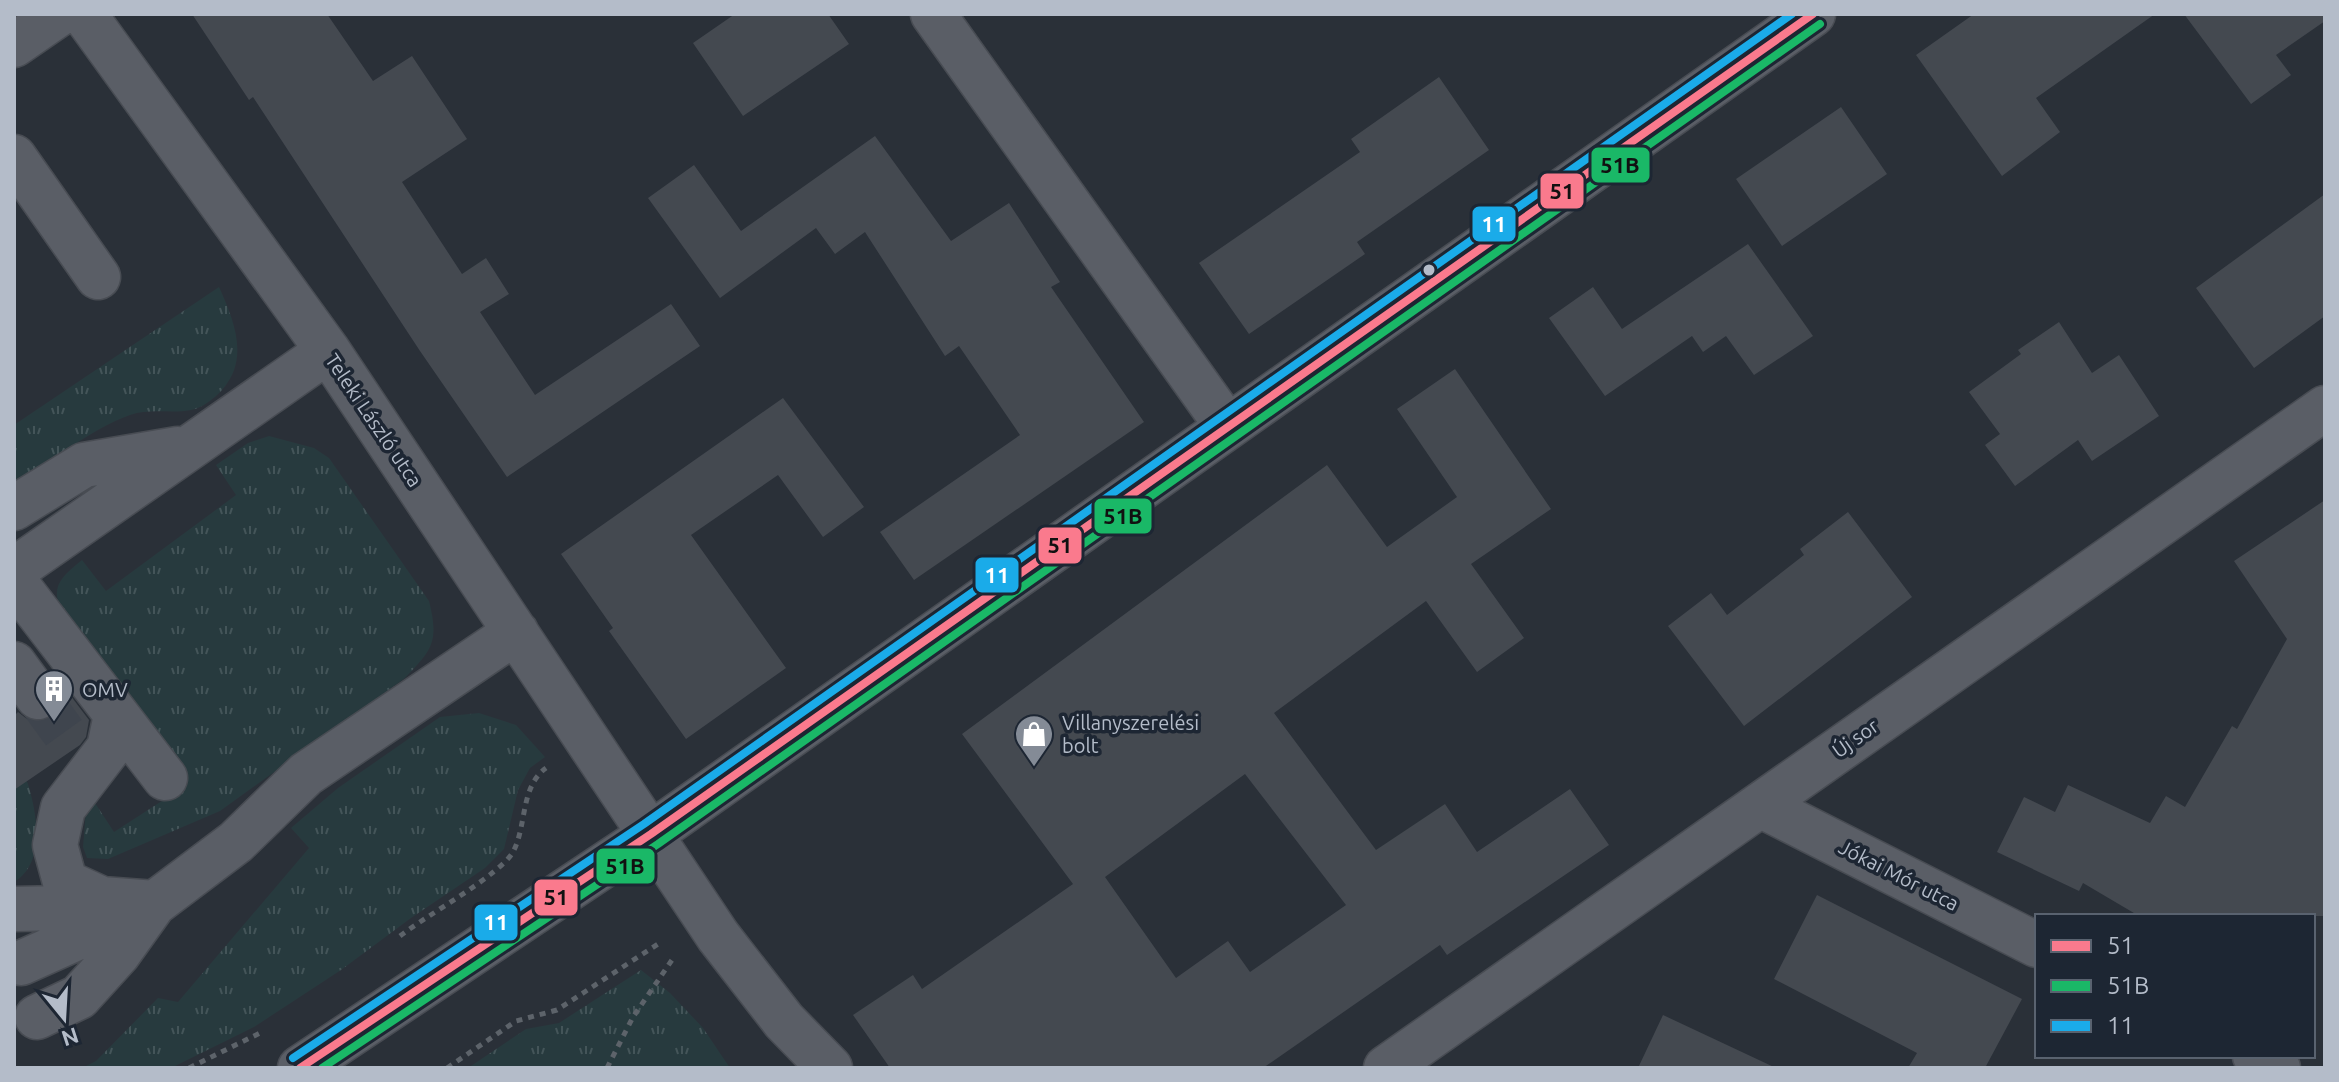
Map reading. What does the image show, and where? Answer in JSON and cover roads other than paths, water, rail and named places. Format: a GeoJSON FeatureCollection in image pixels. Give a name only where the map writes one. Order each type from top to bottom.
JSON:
{"type":"FeatureCollection","features":[{"type":"Feature","properties":{"kind":"street"},"geometry":{"type":"LineString","coordinates":[[14,45],[59,14]]}},
{"type":"Feature","properties":{"kind":"street","name":"Teleki László utca"},"geometry":{"type":"LineString","coordinates":[[84,14],[328,351],[704,914],[784,1021],[830,1068]]}},
{"type":"Feature","properties":{"kind":"street"},"geometry":{"type":"LineString","coordinates":[[933,14],[1227,426]]}},
{"type":"Feature","properties":{"kind":"street"},"geometry":{"type":"LineString","coordinates":[[300,1068],[651,834],[1813,14]]}},
{"type":"Feature","properties":{"kind":"street"},"geometry":{"type":"LineString","coordinates":[[14,157],[98,277]]}},
{"type":"Feature","properties":{"kind":"street"},"geometry":{"type":"LineString","coordinates":[[14,570],[328,351]]}},
{"type":"Feature","properties":{"kind":"street","name":"Új sor"},"geometry":{"type":"LineString","coordinates":[[1386,1068],[2325,408]]}},
{"type":"Feature","properties":{"kind":"street"},"geometry":{"type":"LineString","coordinates":[[14,508],[84,465],[189,447]]}},
{"type":"Feature","properties":{"kind":"street"},"geometry":{"type":"LineString","coordinates":[[14,581],[165,778]]}},
{"type":"Feature","properties":{"kind":"street"},"geometry":{"type":"LineString","coordinates":[[21,963],[155,903],[236,842],[306,774],[516,632]]}},
{"type":"Feature","properties":{"kind":"street"},"geometry":{"type":"LineString","coordinates":[[116,715],[109,748],[69,774],[55,845],[65,882],[102,899],[155,903]]}},
{"type":"Feature","properties":{"kind":"street","name":"Jókai Mór utca"},"geometry":{"type":"LineString","coordinates":[[1760,805],[2035,944]]}},
{"type":"Feature","properties":{"kind":"street"},"geometry":{"type":"LineString","coordinates":[[14,909],[83,910],[155,903]]}},
{"type":"Feature","properties":{"kind":"street"},"geometry":{"type":"LineString","coordinates":[[37,1017],[79,997],[118,954],[155,903]]}},
{"type":"Feature","properties":{"kind":"street"},"geometry":{"type":"LineString","coordinates":[[2259,1058],[2278,1068]]}},
{"type":"Feature","properties":{"kind":"tunnel"},"geometry":{"type":"LineString","coordinates":[[38,697],[75,748]]}},
{"type":"Feature","properties":{"kind":"place","name":"OMV"},"geometry":{"type":"Point","coordinates":[54,723]}},
{"type":"Feature","properties":{"kind":"place","name":"Villanyszerelési bolt"},"geometry":{"type":"Point","coordinates":[1034,768]}}]}
